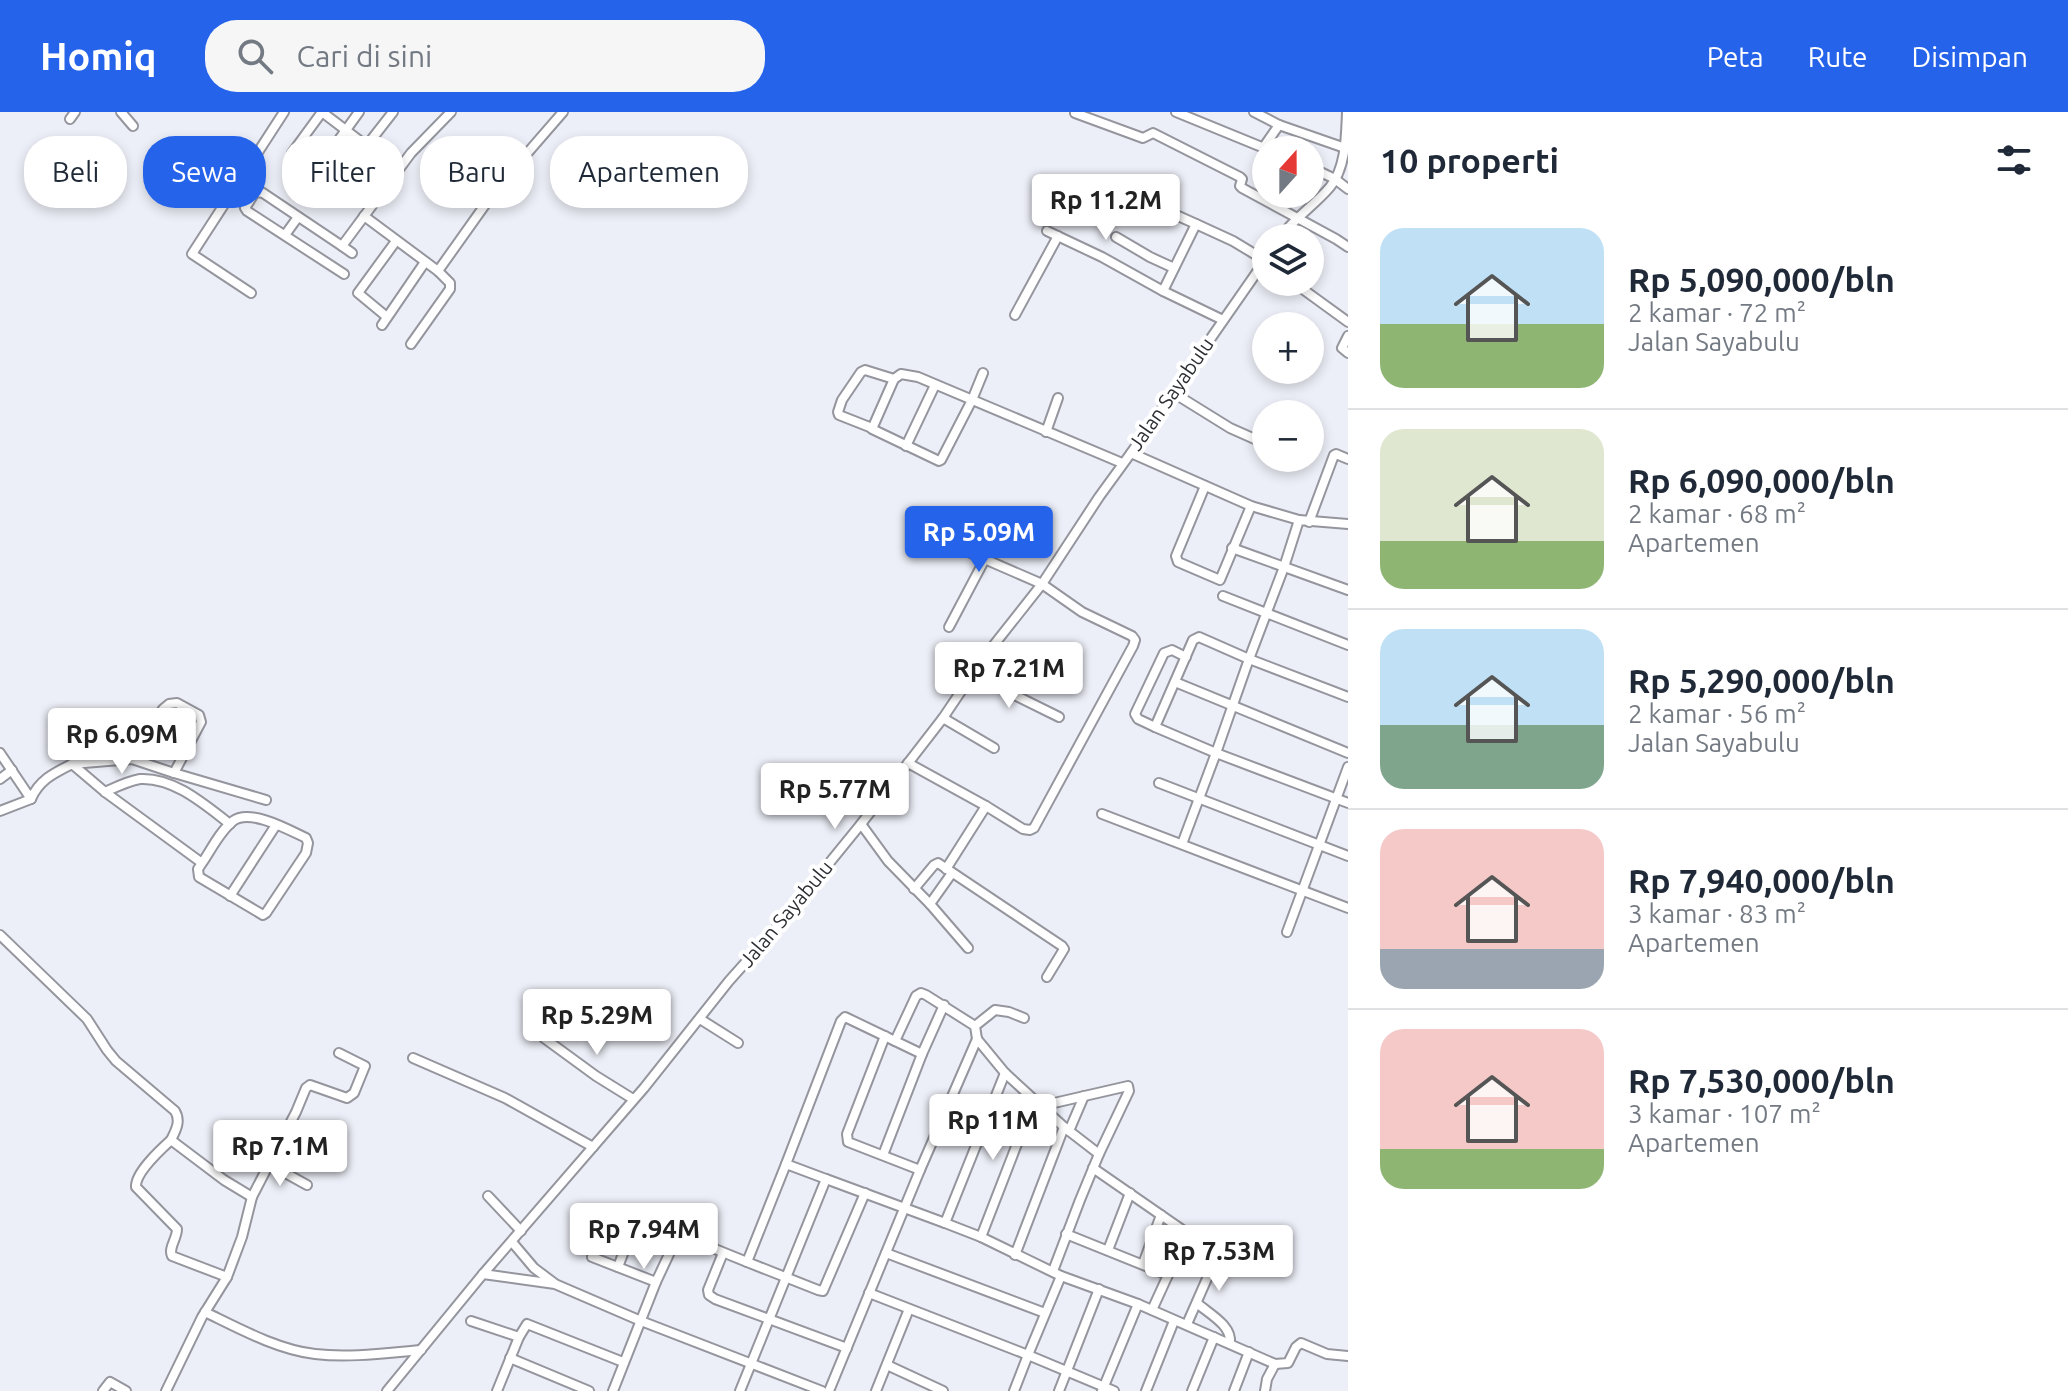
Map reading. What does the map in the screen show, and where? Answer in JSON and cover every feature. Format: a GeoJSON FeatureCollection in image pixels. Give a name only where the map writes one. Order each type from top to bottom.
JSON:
{"type":"FeatureCollection","features":[{"type":"Feature","properties":{"kind":"street"},"geometry":{"type":"LineString","coordinates":[[121,112],[133,126]]}},
{"type":"Feature","properties":{"kind":"street"},"geometry":{"type":"LineString","coordinates":[[304,136],[322,112],[368,144],[393,112]]}},
{"type":"Feature","properties":{"kind":"street"},"geometry":{"type":"LineString","coordinates":[[341,136],[359,112]]}},
{"type":"Feature","properties":{"kind":"street"},"geometry":{"type":"LineString","coordinates":[[342,246],[411,153],[451,112]]}},
{"type":"Feature","properties":{"kind":"street"},"geometry":{"type":"LineString","coordinates":[[1176,112],[1252,143]]}},
{"type":"Feature","properties":{"kind":"street"},"geometry":{"type":"LineString","coordinates":[[1254,112],[1279,125],[1345,148]]}},
{"type":"Feature","properties":{"kind":"street"},"geometry":{"type":"LineString","coordinates":[[1292,224],[1335,179],[1345,148],[1347,112]]}},
{"type":"Feature","properties":{"kind":"street"},"geometry":{"type":"LineString","coordinates":[[251,293],[192,254],[280,113]]}},
{"type":"Feature","properties":{"kind":"street"},"geometry":{"type":"LineString","coordinates":[[1075,113],[1143,138],[1153,133],[1179,145],[1242,178],[1242,188],[1348,247]]}},
{"type":"Feature","properties":{"kind":"street"},"geometry":{"type":"LineString","coordinates":[[438,271],[497,188],[558,114]]}},
{"type":"Feature","properties":{"kind":"street"},"geometry":{"type":"LineString","coordinates":[[1273,136],[1279,125]]}},
{"type":"Feature","properties":{"kind":"street"},"geometry":{"type":"LineString","coordinates":[[1324,174],[1348,189]]}},
{"type":"Feature","properties":{"kind":"street"},"geometry":{"type":"LineString","coordinates":[[344,274],[245,208],[251,197],[258,192],[263,193],[352,253]]}},
{"type":"Feature","properties":{"kind":"street"},"geometry":{"type":"LineString","coordinates":[[1136,197],[1252,252]]}},
{"type":"Feature","properties":{"kind":"street"},"geometry":{"type":"LineString","coordinates":[[364,216],[449,281],[450,289],[411,344]]}},
{"type":"Feature","properties":{"kind":"street"},"geometry":{"type":"LineString","coordinates":[[285,235],[298,217]]}},
{"type":"Feature","properties":{"kind":"street"},"geometry":{"type":"LineString","coordinates":[[1163,291],[1196,224]]}},
{"type":"Feature","properties":{"kind":"street"},"geometry":{"type":"LineString","coordinates":[[1047,231],[1223,320]]}},
{"type":"Feature","properties":{"kind":"street"},"geometry":{"type":"LineString","coordinates":[[1015,315],[1058,236]]}},
{"type":"Feature","properties":{"kind":"street"},"geometry":{"type":"LineString","coordinates":[[1116,237],[1174,268]]}},
{"type":"Feature","properties":{"kind":"street"},"geometry":{"type":"LineString","coordinates":[[396,241],[358,293],[384,321],[425,262]]}},
{"type":"Feature","properties":{"kind":"street","name":"Jalan Sayabulu"},"geometry":{"type":"LineString","coordinates":[[387,1391],[483,1274],[644,1088],[861,824],[1042,584],[1122,463],[1252,280]]}},
{"type":"Feature","properties":{"kind":"street"},"geometry":{"type":"LineString","coordinates":[[1312,296],[1348,322]]}},
{"type":"Feature","properties":{"kind":"street"},"geometry":{"type":"LineString","coordinates":[[1348,336],[1342,349],[1348,353]]}},
{"type":"Feature","properties":{"kind":"street"},"geometry":{"type":"LineString","coordinates":[[894,379],[869,370],[863,371],[842,400],[839,415],[939,461],[983,373]]}},
{"type":"Feature","properties":{"kind":"street"},"geometry":{"type":"LineString","coordinates":[[872,428],[894,379],[901,374],[918,377],[1122,463]]}},
{"type":"Feature","properties":{"kind":"street"},"geometry":{"type":"LineString","coordinates":[[906,446],[935,385]]}},
{"type":"Feature","properties":{"kind":"street"},"geometry":{"type":"LineString","coordinates":[[1172,392],[1230,428],[1252,438]]}},
{"type":"Feature","properties":{"kind":"street"},"geometry":{"type":"LineString","coordinates":[[1046,432],[1058,398]]}},
{"type":"Feature","properties":{"kind":"street"},"geometry":{"type":"LineString","coordinates":[[1131,453],[1251,506],[1304,521],[1348,524]]}},
{"type":"Feature","properties":{"kind":"street"},"geometry":{"type":"LineString","coordinates":[[1182,844],[1284,567],[1332,457],[1336,454],[1348,459]]}},
{"type":"Feature","properties":{"kind":"street"},"geometry":{"type":"LineString","coordinates":[[1205,486],[1176,559],[1220,580],[1251,506]]}},
{"type":"Feature","properties":{"kind":"street"},"geometry":{"type":"LineString","coordinates":[[908,763],[1023,829],[1034,828],[1135,640],[1082,612],[1042,584],[950,544],[926,538]]}},
{"type":"Feature","properties":{"kind":"street"},"geometry":{"type":"LineString","coordinates":[[1232,548],[1348,590]]}},
{"type":"Feature","properties":{"kind":"street"},"geometry":{"type":"LineString","coordinates":[[949,627],[985,559]]}},
{"type":"Feature","properties":{"kind":"street"},"geometry":{"type":"LineString","coordinates":[[1223,596],[1348,645]]}},
{"type":"Feature","properties":{"kind":"street"},"geometry":{"type":"LineString","coordinates":[[1155,727],[1193,640],[1199,637],[1348,697]]}},
{"type":"Feature","properties":{"kind":"street"},"geometry":{"type":"LineString","coordinates":[[1186,657],[1172,650],[1164,653],[1135,714],[1138,719],[1216,753],[1348,803]]}},
{"type":"Feature","properties":{"kind":"street"},"geometry":{"type":"LineString","coordinates":[[972,674],[1059,717]]}},
{"type":"Feature","properties":{"kind":"street"},"geometry":{"type":"LineString","coordinates":[[1175,682],[1348,753]]}},
{"type":"Feature","properties":{"kind":"street"},"geometry":{"type":"LineString","coordinates":[[0,811],[31,799],[44,780],[72,764],[134,755],[166,706],[177,703],[197,714],[200,724],[174,773]]}},
{"type":"Feature","properties":{"kind":"street"},"geometry":{"type":"LineString","coordinates":[[943,718],[994,748]]}},
{"type":"Feature","properties":{"kind":"street"},"geometry":{"type":"LineString","coordinates":[[100,736],[174,773],[266,800]]}},
{"type":"Feature","properties":{"kind":"street"},"geometry":{"type":"LineString","coordinates":[[0,753],[31,799]]}},
{"type":"Feature","properties":{"kind":"street"},"geometry":{"type":"LineString","coordinates":[[72,764],[202,863]]}},
{"type":"Feature","properties":{"kind":"street"},"geometry":{"type":"LineString","coordinates":[[1287,932],[1348,767]]}},
{"type":"Feature","properties":{"kind":"street"},"geometry":{"type":"LineString","coordinates":[[0,779],[12,770]]}},
{"type":"Feature","properties":{"kind":"street"},"geometry":{"type":"LineString","coordinates":[[105,792],[142,779],[159,782],[186,792],[230,824]]}},
{"type":"Feature","properties":{"kind":"street"},"geometry":{"type":"LineString","coordinates":[[1159,783],[1348,856]]}},
{"type":"Feature","properties":{"kind":"street"},"geometry":{"type":"LineString","coordinates":[[930,904],[986,806]]}},
{"type":"Feature","properties":{"kind":"street"},"geometry":{"type":"LineString","coordinates":[[1102,814],[1348,908]]}},
{"type":"Feature","properties":{"kind":"street"},"geometry":{"type":"LineString","coordinates":[[246,817],[306,838],[308,847],[303,858],[264,915],[199,877],[197,872],[230,824],[246,817]]}},
{"type":"Feature","properties":{"kind":"street"},"geometry":{"type":"LineString","coordinates":[[861,824],[888,861],[968,948]]}},
{"type":"Feature","properties":{"kind":"street"},"geometry":{"type":"LineString","coordinates":[[230,896],[276,825]]}},
{"type":"Feature","properties":{"kind":"street"},"geometry":{"type":"LineString","coordinates":[[914,889],[936,864],[949,871],[1062,946],[1062,954],[1047,977]]}},
{"type":"Feature","properties":{"kind":"street"},"geometry":{"type":"LineString","coordinates":[[0,935],[87,1019],[116,1061],[175,1111],[178,1126],[171,1140],[136,1180],[136,1187],[177,1229],[170,1251],[172,1256],[227,1277]]}},
{"type":"Feature","properties":{"kind":"street"},"geometry":{"type":"LineString","coordinates":[[895,1041],[916,996],[921,993],[926,995],[975,1026],[977,1039],[1005,1073],[1099,1154]]}},
{"type":"Feature","properties":{"kind":"street"},"geometry":{"type":"LineString","coordinates":[[883,1155],[944,1005]]}},
{"type":"Feature","properties":{"kind":"street"},"geometry":{"type":"LineString","coordinates":[[975,1026],[995,1010],[1024,1018]]}},
{"type":"Feature","properties":{"kind":"street"},"geometry":{"type":"LineString","coordinates":[[747,1262],[843,1017],[922,1054]]}},
{"type":"Feature","properties":{"kind":"street"},"geometry":{"type":"LineString","coordinates":[[700,1019],[738,1043]]}},
{"type":"Feature","properties":{"kind":"street"},"geometry":{"type":"LineString","coordinates":[[885,1036],[847,1134],[848,1142],[920,1170]]}},
{"type":"Feature","properties":{"kind":"street"},"geometry":{"type":"LineString","coordinates":[[544,1038],[633,1099]]}},
{"type":"Feature","properties":{"kind":"street"},"geometry":{"type":"LineString","coordinates":[[829,1391],[977,1039]]}},
{"type":"Feature","properties":{"kind":"street"},"geometry":{"type":"LineString","coordinates":[[166,1391],[205,1312],[227,1277],[252,1197],[307,1086],[347,1098],[354,1093],[365,1066],[339,1053]]}},
{"type":"Feature","properties":{"kind":"street"},"geometry":{"type":"LineString","coordinates":[[413,1058],[505,1098],[593,1147]]}},
{"type":"Feature","properties":{"kind":"street"},"geometry":{"type":"LineString","coordinates":[[945,1223],[1005,1073]]}},
{"type":"Feature","properties":{"kind":"street"},"geometry":{"type":"LineString","coordinates":[[1014,1391],[1045,1313],[1066,1234],[1129,1087],[1124,1085],[1084,1096],[1038,1103]]}},
{"type":"Feature","properties":{"kind":"street"},"geometry":{"type":"LineString","coordinates":[[1015,1255],[1067,1129],[1084,1096]]}},
{"type":"Feature","properties":{"kind":"street"},"geometry":{"type":"LineString","coordinates":[[981,1237],[1038,1103]]}},
{"type":"Feature","properties":{"kind":"street"},"geometry":{"type":"LineString","coordinates":[[171,1140],[252,1197]]}},
{"type":"Feature","properties":{"kind":"street"},"geometry":{"type":"LineString","coordinates":[[269,1164],[307,1185]]}},
{"type":"Feature","properties":{"kind":"street"},"geometry":{"type":"LineString","coordinates":[[786,1164],[981,1237],[1057,1274],[1187,1324],[1275,1364],[1288,1363],[1301,1343],[1327,1354],[1348,1356]]}},
{"type":"Feature","properties":{"kind":"street"},"geometry":{"type":"LineString","coordinates":[[1093,1168],[1184,1231],[1152,1310]]}},
{"type":"Feature","properties":{"kind":"street"},"geometry":{"type":"LineString","coordinates":[[740,1391],[826,1179]]}},
{"type":"Feature","properties":{"kind":"street"},"geometry":{"type":"LineString","coordinates":[[618,1267],[636,1220],[641,1219],[823,1291],[865,1193]]}},
{"type":"Feature","properties":{"kind":"street"},"geometry":{"type":"LineString","coordinates":[[1108,1250],[1130,1193]]}},
{"type":"Feature","properties":{"kind":"street"},"geometry":{"type":"LineString","coordinates":[[488,1196],[521,1231]]}},
{"type":"Feature","properties":{"kind":"street"},"geometry":{"type":"LineString","coordinates":[[1143,1264],[1161,1215]]}},
{"type":"Feature","properties":{"kind":"street"},"geometry":{"type":"LineString","coordinates":[[1066,1234],[1168,1275]]}},
{"type":"Feature","properties":{"kind":"street"},"geometry":{"type":"LineString","coordinates":[[613,1391],[678,1235]]}},
{"type":"Feature","properties":{"kind":"street"},"geometry":{"type":"LineString","coordinates":[[512,1242],[534,1268],[555,1284],[822,1391]]}},
{"type":"Feature","properties":{"kind":"street"},"geometry":{"type":"LineString","coordinates":[[1187,1324],[1220,1249]]}},
{"type":"Feature","properties":{"kind":"street"},"geometry":{"type":"LineString","coordinates":[[723,1253],[708,1290],[709,1295],[847,1348]]}},
{"type":"Feature","properties":{"kind":"street"},"geometry":{"type":"LineString","coordinates":[[886,1253],[1045,1313]]}},
{"type":"Feature","properties":{"kind":"street"},"geometry":{"type":"LineString","coordinates":[[592,1257],[656,1282]]}},
{"type":"Feature","properties":{"kind":"street"},"geometry":{"type":"LineString","coordinates":[[483,1274],[555,1284]]}},
{"type":"Feature","properties":{"kind":"street"},"geometry":{"type":"LineString","coordinates":[[1059,1391],[1099,1289]]}},
{"type":"Feature","properties":{"kind":"street"},"geometry":{"type":"LineString","coordinates":[[869,1293],[1114,1391]]}},
{"type":"Feature","properties":{"kind":"street"},"geometry":{"type":"LineString","coordinates":[[1197,1303],[1226,1328],[1230,1343]]}},
{"type":"Feature","properties":{"kind":"street"},"geometry":{"type":"LineString","coordinates":[[1103,1389],[1138,1304]]}},
{"type":"Feature","properties":{"kind":"street"},"geometry":{"type":"LineString","coordinates":[[876,1391],[909,1309]]}},
{"type":"Feature","properties":{"kind":"street"},"geometry":{"type":"LineString","coordinates":[[205,1312],[257,1336],[315,1354],[361,1355],[421,1350]]}},
{"type":"Feature","properties":{"kind":"street"},"geometry":{"type":"LineString","coordinates":[[471,1321],[519,1337]]}},
{"type":"Feature","properties":{"kind":"street"},"geometry":{"type":"LineString","coordinates":[[1146,1391],[1174,1321]]}},
{"type":"Feature","properties":{"kind":"street"},"geometry":{"type":"LineString","coordinates":[[497,1391],[524,1326],[531,1324],[623,1362]]}},
{"type":"Feature","properties":{"kind":"street"},"geometry":{"type":"LineString","coordinates":[[1192,1391],[1214,1337]]}},
{"type":"Feature","properties":{"kind":"street"},"geometry":{"type":"LineString","coordinates":[[1234,1391],[1249,1352]]}},
{"type":"Feature","properties":{"kind":"street"},"geometry":{"type":"LineString","coordinates":[[510,1358],[569,1387],[589,1391]]}},
{"type":"Feature","properties":{"kind":"street"},"geometry":{"type":"LineString","coordinates":[[1265,1391],[1275,1364]]}},
{"type":"Feature","properties":{"kind":"street"},"geometry":{"type":"LineString","coordinates":[[887,1365],[943,1391]]}},
{"type":"Feature","properties":{"kind":"street"},"geometry":{"type":"LineString","coordinates":[[103,1391],[110,1382],[126,1391]]}}]}
